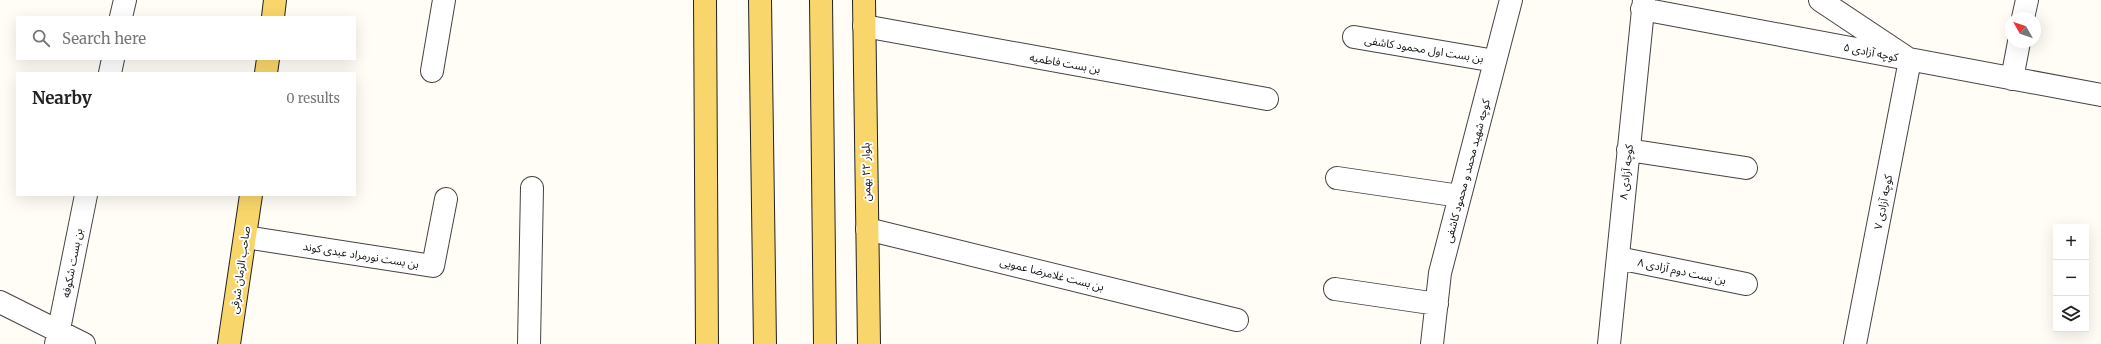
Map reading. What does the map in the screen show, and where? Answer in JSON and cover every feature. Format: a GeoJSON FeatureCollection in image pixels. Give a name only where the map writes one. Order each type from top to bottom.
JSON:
{"type":"FeatureCollection","features":[{"type":"Feature","properties":{"kind":"main road"},"geometry":{"type":"LineString","coordinates":[[273,16],[275,0]]}},
{"type":"Feature","properties":{"kind":"main road"},"geometry":{"type":"LineString","coordinates":[[705,0],[707,344]]}},
{"type":"Feature","properties":{"kind":"main road"},"geometry":{"type":"LineString","coordinates":[[760,0],[765,344]]}},
{"type":"Feature","properties":{"kind":"main road"},"geometry":{"type":"LineString","coordinates":[[821,0],[825,344]]}},
{"type":"Feature","properties":{"kind":"main road","name":"بلوار ۲۲ بهمن"},"geometry":{"type":"LineString","coordinates":[[864,0],[869,344]]}},
{"type":"Feature","properties":{"kind":"main road"},"geometry":{"type":"LineString","coordinates":[[266,72],[268,60]]}},
{"type":"Feature","properties":{"kind":"main road","name":"صاحب الزمان شرقی"},"geometry":{"type":"LineString","coordinates":[[229,344],[250,196]]}},
{"type":"Feature","properties":{"kind":"street"},"geometry":{"type":"LineString","coordinates":[[121,16],[124,0]]}},
{"type":"Feature","properties":{"kind":"street"},"geometry":{"type":"LineString","coordinates":[[432,71],[444,0]]}},
{"type":"Feature","properties":{"kind":"street","name":"کوچه شهید محمد و محمود کاشفی"},"geometry":{"type":"LineString","coordinates":[[1432,344],[1440,273],[1511,0]]}},
{"type":"Feature","properties":{"kind":"street"},"geometry":{"type":"LineString","coordinates":[[2025,12],[2027,0]]}},
{"type":"Feature","properties":{"kind":"street"},"geometry":{"type":"LineString","coordinates":[[1828,3],[1910,60]]}},
{"type":"Feature","properties":{"kind":"street","name":"کوچه آزادی ۵"},"geometry":{"type":"LineString","coordinates":[[1643,5],[1910,60],[2101,94]]}},
{"type":"Feature","properties":{"kind":"street","name":"کوچه آزادی ۸"},"geometry":{"type":"LineString","coordinates":[[1610,344],[1643,5]]}},
{"type":"Feature","properties":{"kind":"street","name":"بن بست فاطمیه"},"geometry":{"type":"LineString","coordinates":[[864,26],[1267,100]]}},
{"type":"Feature","properties":{"kind":"street","name":"بن بست اول محمود کاشفی"},"geometry":{"type":"LineString","coordinates":[[1354,37],[1495,61]]}},
{"type":"Feature","properties":{"kind":"street"},"geometry":{"type":"LineString","coordinates":[[2012,79],[2018,48]]}},
{"type":"Feature","properties":{"kind":"street"},"geometry":{"type":"LineString","coordinates":[[110,72],[113,60]]}},
{"type":"Feature","properties":{"kind":"street","name":"کوچه آزادی ۷"},"geometry":{"type":"LineString","coordinates":[[1856,344],[1910,60]]}},
{"type":"Feature","properties":{"kind":"street"},"geometry":{"type":"LineString","coordinates":[[1628,150],[1746,168]]}},
{"type":"Feature","properties":{"kind":"street"},"geometry":{"type":"LineString","coordinates":[[1336,178],[1460,196]]}},
{"type":"Feature","properties":{"kind":"street"},"geometry":{"type":"LineString","coordinates":[[529,344],[532,188]]}},
{"type":"Feature","properties":{"kind":"street","name":"بن بست شکوفه"},"geometry":{"type":"LineString","coordinates":[[57,337],[86,196]]}},
{"type":"Feature","properties":{"kind":"street","name":"بن بست نورمراد عبدی کوند"},"geometry":{"type":"LineString","coordinates":[[245,237],[433,266],[446,199]]}},
{"type":"Feature","properties":{"kind":"street","name":"بن بست غلامرضا عمویی"},"geometry":{"type":"LineString","coordinates":[[867,229],[1237,320]]}},
{"type":"Feature","properties":{"kind":"street","name":"بن بست دوم آزادی ۸"},"geometry":{"type":"LineString","coordinates":[[1618,258],[1746,284]]}},
{"type":"Feature","properties":{"kind":"street"},"geometry":{"type":"LineString","coordinates":[[1336,289],[1437,304]]}},
{"type":"Feature","properties":{"kind":"street"},"geometry":{"type":"LineString","coordinates":[[0,302],[57,337],[84,344]]}}]}
